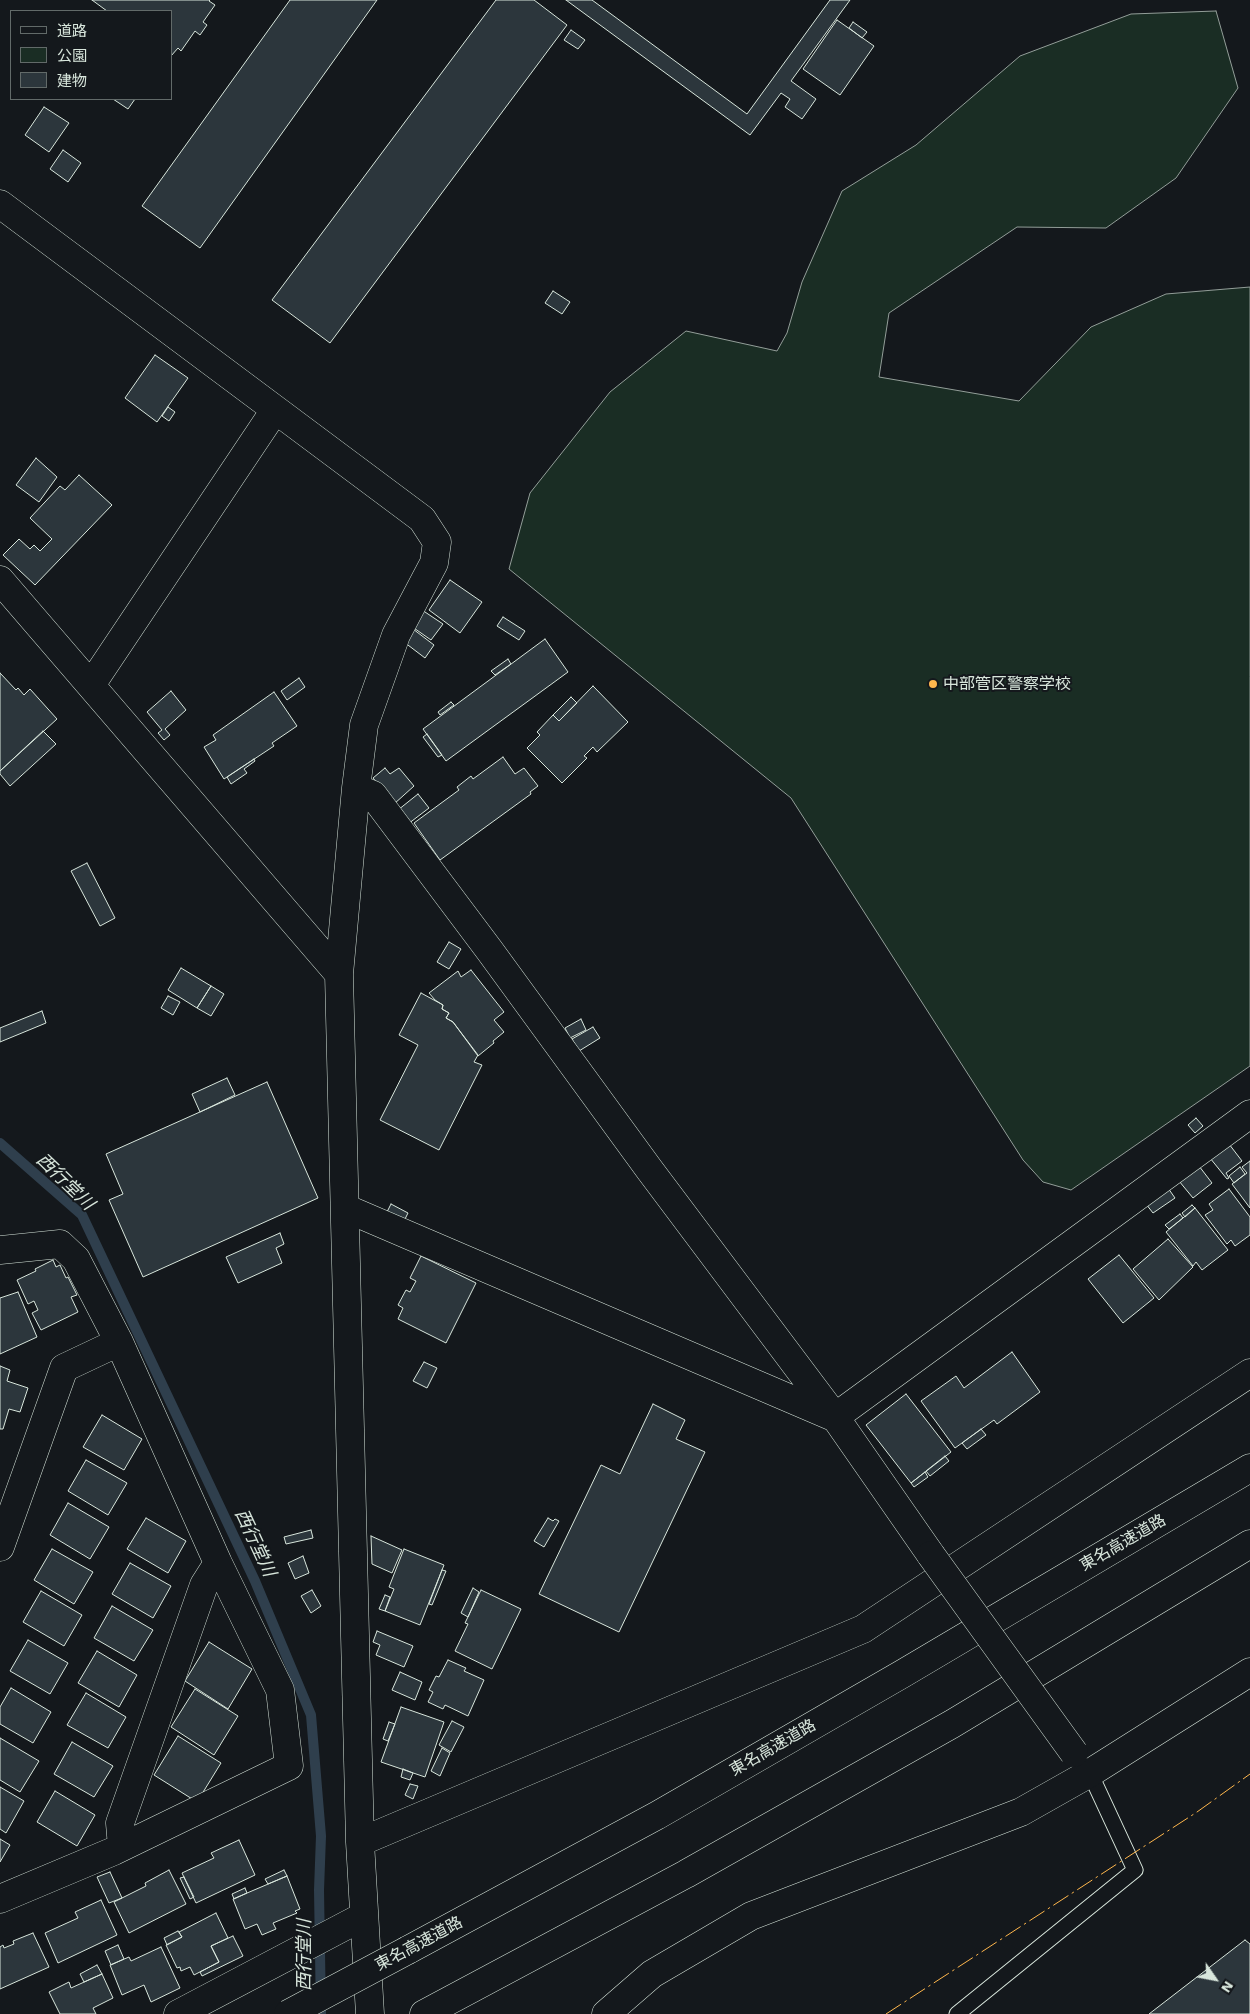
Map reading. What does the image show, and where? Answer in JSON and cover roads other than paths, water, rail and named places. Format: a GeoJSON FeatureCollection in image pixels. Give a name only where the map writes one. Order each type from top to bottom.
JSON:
{"type":"FeatureCollection","features":[{"type":"Feature","properties":{"kind":"main road"},"geometry":{"type":"LineString","coordinates":[[0,204],[422,520],[437,542],[434,563],[396,635],[364,725],[356,788],[339,974],[360,1842],[370,2014]]}},
{"type":"Feature","properties":{"kind":"main road"},"geometry":{"type":"LineString","coordinates":[[91,686],[275,410]]}},
{"type":"Feature","properties":{"kind":"main road"},"geometry":{"type":"LineString","coordinates":[[0,580],[339,974]]}},
{"type":"Feature","properties":{"kind":"main road"},"geometry":{"type":"LineString","coordinates":[[356,788],[373,795],[490,951],[835,1417],[931,1555],[1082,1763]]}},
{"type":"Feature","properties":{"kind":"main road"},"geometry":{"type":"LineString","coordinates":[[835,1417],[1250,1114]]}},
{"type":"Feature","properties":{"kind":"main road"},"geometry":{"type":"LineString","coordinates":[[345,1208],[835,1417]]}},
{"type":"Feature","properties":{"kind":"main road"},"geometry":{"type":"LineString","coordinates":[[0,1250],[60,1244],[76,1259],[119,1342],[218,1563],[280,1690],[289,1766],[122,1847],[0,1899]]}},
{"type":"Feature","properties":{"kind":"main road"},"geometry":{"type":"LineString","coordinates":[[0,1547],[64,1368],[119,1342]]}},
{"type":"Feature","properties":{"kind":"main road"},"geometry":{"type":"LineString","coordinates":[[360,1842],[863,1629],[1250,1373]]}},
{"type":"Feature","properties":{"kind":"main road","name":"東名高速道路"},"geometry":{"type":"LineString","coordinates":[[288,2014],[656,1816],[902,1674],[1250,1468]]}},
{"type":"Feature","properties":{"kind":"main road"},"geometry":{"type":"LineString","coordinates":[[424,2014],[686,1874],[952,1724],[1250,1544]]}},
{"type":"Feature","properties":{"kind":"main road"},"geometry":{"type":"LineString","coordinates":[[122,1847],[120,1823],[204,1585],[218,1563]]}},
{"type":"Feature","properties":{"kind":"main road"},"geometry":{"type":"LineString","coordinates":[[606,2014],[652,1974],[752,1916],[1021,1812],[1082,1763],[1250,1672]]}},
{"type":"Feature","properties":{"kind":"main road"},"geometry":{"type":"LineString","coordinates":[[178,2014],[364,1916]]}},
{"type":"Feature","properties":{"kind":"lane"},"geometry":{"type":"LineString","coordinates":[[957,2014],[1135,1870],[1082,1763]]}},
{"type":"Feature","properties":{"kind":"waterway","name":"西行堂川"},"geometry":{"type":"LineString","coordinates":[[0,1143],[82,1215],[255,1581],[311,1715],[321,1836],[319,1890],[321,2014]]}},
{"type":"Feature","properties":{"kind":"place","name":"中部管区警察学校"},"geometry":{"type":"Point","coordinates":[933,684]}}]}
